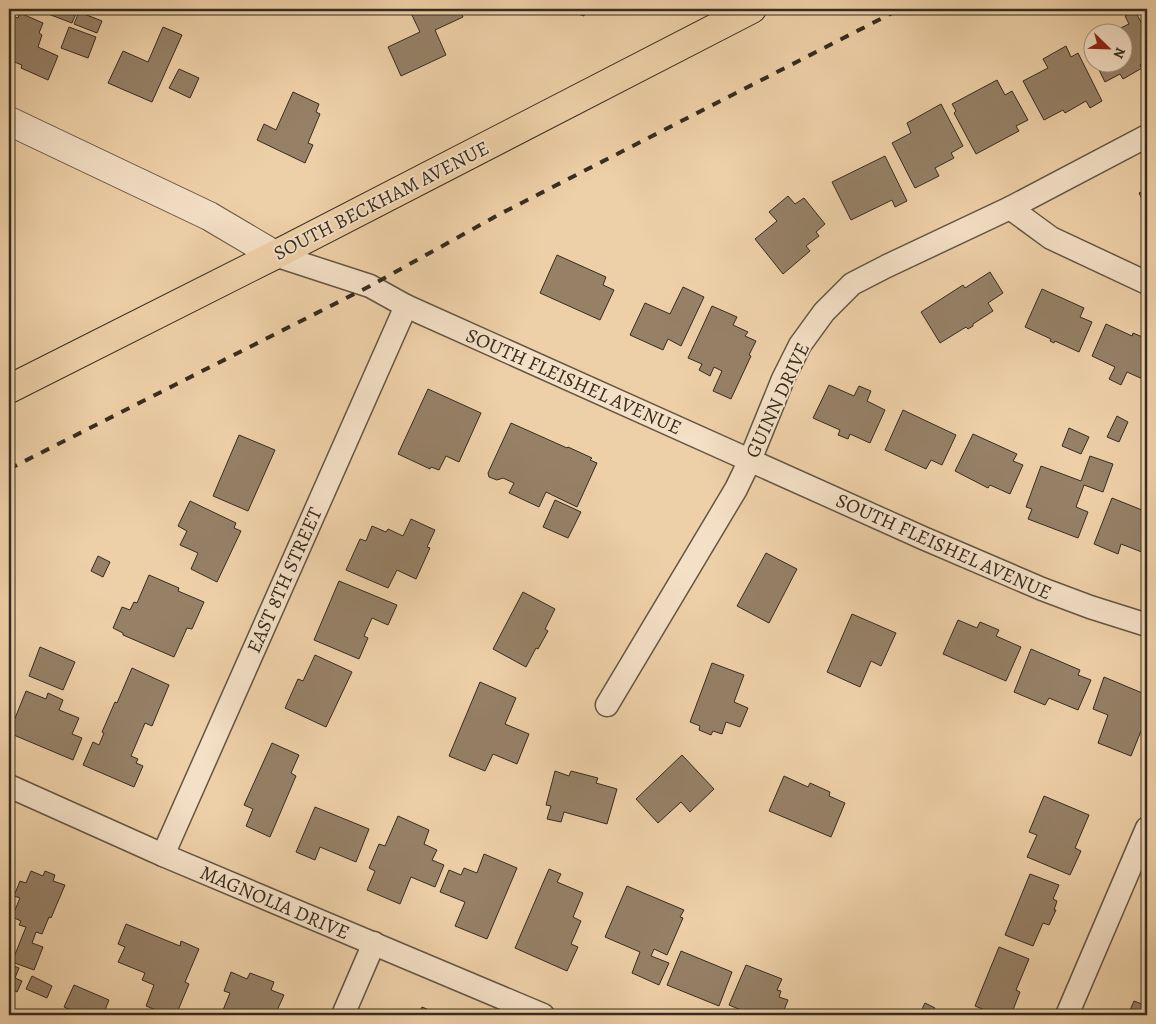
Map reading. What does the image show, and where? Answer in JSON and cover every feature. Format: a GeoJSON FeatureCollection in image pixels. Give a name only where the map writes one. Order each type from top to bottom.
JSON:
{"type":"FeatureCollection","features":[{"type":"Feature","properties":{"kind":"main road","name":"SOUTH BECKHAM AVENUE"},"geometry":{"type":"LineString","coordinates":[[9,389],[275,255],[722,16],[752,9]]}},
{"type":"Feature","properties":{"kind":"street","name":"SOUTH FLEISHEL AVENUE"},"geometry":{"type":"LineString","coordinates":[[9,120],[209,216],[275,255],[370,286],[406,306],[922,538],[1042,589],[1147,625]]}},
{"type":"Feature","properties":{"kind":"street","name":"GUINN DRIVE"},"geometry":{"type":"LineString","coordinates":[[606,705],[736,489],[783,379],[800,345],[824,312],[852,284],[1010,208],[1147,136]]}},
{"type":"Feature","properties":{"kind":"street"},"geometry":{"type":"LineString","coordinates":[[1010,208],[1051,238],[1147,283]]}},
{"type":"Feature","properties":{"kind":"street","name":"EAST 8TH STREET"},"geometry":{"type":"LineString","coordinates":[[163,855],[406,306]]}},
{"type":"Feature","properties":{"kind":"street","name":"MAGNOLIA DRIVE"},"geometry":{"type":"LineString","coordinates":[[9,786],[163,855],[543,1015]]}},
{"type":"Feature","properties":{"kind":"street"},"geometry":{"type":"LineString","coordinates":[[1068,1015],[1147,828]]}},
{"type":"Feature","properties":{"kind":"street"},"geometry":{"type":"LineString","coordinates":[[343,1015],[374,943]]}},
{"type":"Feature","properties":{"kind":"building"},"geometry":{"type":"Polygon","coordinates":[[[35,9],[71,9],[77,11],[72,23],[35,9]]]}},
{"type":"Feature","properties":{"kind":"building"},"geometry":{"type":"Polygon","coordinates":[[[409,9],[460,9],[463,17],[435,30],[446,55],[401,76],[388,47],[420,32],[409,9]]]}},
{"type":"Feature","properties":{"kind":"building"},"geometry":{"type":"Polygon","coordinates":[[[563,9],[586,9],[584,16],[563,9]]]}},
{"type":"Feature","properties":{"kind":"building"},"geometry":{"type":"Polygon","coordinates":[[[1135,11],[1147,30],[1147,61],[1140,65],[1142,68],[1123,79],[1120,74],[1105,82],[1100,72],[1134,72],[1134,22],[1128,22],[1125,16],[1135,11]]]}},
{"type":"Feature","properties":{"kind":"building"},"geometry":{"type":"Polygon","coordinates":[[[79,12],[102,21],[97,33],[74,24],[79,12]]]}},
{"type":"Feature","properties":{"kind":"building"},"geometry":{"type":"Polygon","coordinates":[[[20,13],[43,23],[39,33],[42,35],[38,47],[58,56],[48,80],[21,68],[22,65],[9,60],[9,15],[18,18],[20,13]]]}},
{"type":"Feature","properties":{"kind":"building"},"geometry":{"type":"Polygon","coordinates":[[[69,27],[96,37],[88,58],[61,48],[69,27]]]}},
{"type":"Feature","properties":{"kind":"building"},"geometry":{"type":"Polygon","coordinates":[[[163,27],[182,35],[152,102],[108,83],[123,51],[148,62],[163,27]]]}},
{"type":"Feature","properties":{"kind":"building"},"geometry":{"type":"Polygon","coordinates":[[[1066,46],[1071,57],[1078,53],[1084,65],[1084,72],[1088,72],[1102,101],[1090,108],[1086,101],[1065,113],[1063,110],[1044,120],[1023,81],[1048,68],[1043,59],[1066,46]]]}},
{"type":"Feature","properties":{"kind":"building"},"geometry":{"type":"Polygon","coordinates":[[[179,69],[199,78],[190,98],[169,88],[179,69]]]}},
{"type":"Feature","properties":{"kind":"building"},"geometry":{"type":"Polygon","coordinates":[[[997,80],[1005,95],[1012,91],[1028,120],[1016,126],[1019,131],[976,154],[954,113],[956,111],[952,104],[997,80]]]}},
{"type":"Feature","properties":{"kind":"building"},"geometry":{"type":"Polygon","coordinates":[[[293,92],[319,104],[316,112],[320,114],[308,143],[313,145],[305,163],[257,140],[264,124],[276,130],[293,92]]]}},
{"type":"Feature","properties":{"kind":"building"},"geometry":{"type":"Polygon","coordinates":[[[941,104],[963,146],[951,153],[954,158],[935,168],[939,176],[915,188],[892,143],[911,133],[907,123],[941,104]]]}},
{"type":"Feature","properties":{"kind":"building"},"geometry":{"type":"Polygon","coordinates":[[[885,156],[907,201],[895,207],[892,200],[851,220],[832,182],[885,156]]]}},
{"type":"Feature","properties":{"kind":"building"},"geometry":{"type":"Polygon","coordinates":[[[1147,189],[1147,209],[1139,193],[1147,189]]]}},
{"type":"Feature","properties":{"kind":"building"},"geometry":{"type":"Polygon","coordinates":[[[788,196],[795,204],[804,198],[825,224],[816,232],[819,236],[806,246],[810,251],[783,274],[755,239],[777,221],[769,212],[788,196]]]}},
{"type":"Feature","properties":{"kind":"building"},"geometry":{"type":"Polygon","coordinates":[[[557,255],[606,277],[603,285],[614,290],[600,320],[540,293],[557,255]]]}},
{"type":"Feature","properties":{"kind":"building"},"geometry":{"type":"Polygon","coordinates":[[[990,272],[1003,293],[988,303],[993,311],[973,324],[973,326],[968,329],[966,327],[940,343],[921,312],[963,285],[965,288],[990,272]]]}},
{"type":"Feature","properties":{"kind":"building"},"geometry":{"type":"Polygon","coordinates":[[[683,287],[704,297],[681,346],[668,339],[663,350],[630,335],[645,303],[670,314],[683,287]]]}},
{"type":"Feature","properties":{"kind":"building"},"geometry":{"type":"Polygon","coordinates":[[[1042,289],[1084,308],[1080,317],[1092,322],[1079,352],[1055,341],[1054,343],[1050,341],[1051,339],[1025,327],[1042,289]]]}},
{"type":"Feature","properties":{"kind":"building"},"geometry":{"type":"Polygon","coordinates":[[[712,306],[737,317],[733,325],[748,332],[745,336],[756,341],[731,399],[713,391],[722,371],[714,367],[710,376],[699,370],[702,364],[688,358],[712,306]]]}},
{"type":"Feature","properties":{"kind":"building"},"geometry":{"type":"Polygon","coordinates":[[[1106,324],[1132,336],[1133,333],[1147,339],[1147,381],[1127,372],[1121,385],[1109,379],[1115,367],[1092,356],[1106,324]]]}},
{"type":"Feature","properties":{"kind":"building"},"geometry":{"type":"Polygon","coordinates":[[[829,385],[854,396],[859,386],[871,391],[867,401],[885,410],[870,443],[850,434],[848,439],[838,435],[840,430],[813,418],[829,385]]]}},
{"type":"Feature","properties":{"kind":"building"},"geometry":{"type":"Polygon","coordinates":[[[428,389],[481,413],[459,462],[446,456],[439,470],[431,467],[430,469],[398,454],[428,389]]]}},
{"type":"Feature","properties":{"kind":"building"},"geometry":{"type":"Polygon","coordinates":[[[903,410],[956,435],[942,465],[931,460],[926,469],[885,450],[903,410]]]}},
{"type":"Feature","properties":{"kind":"building"},"geometry":{"type":"Polygon","coordinates":[[[1117,416],[1128,422],[1119,442],[1107,437],[1117,416]]]}},
{"type":"Feature","properties":{"kind":"building"},"geometry":{"type":"Polygon","coordinates":[[[511,423],[592,458],[590,460],[597,463],[577,507],[546,492],[539,507],[509,493],[514,483],[503,478],[497,480],[489,477],[488,473],[511,423]]]}},
{"type":"Feature","properties":{"kind":"building"},"geometry":{"type":"Polygon","coordinates":[[[1069,428],[1089,437],[1081,454],[1062,446],[1069,428]]]}},
{"type":"Feature","properties":{"kind":"building"},"geometry":{"type":"Polygon","coordinates":[[[973,434],[1017,454],[1013,461],[1023,465],[1010,494],[990,485],[988,488],[955,471],[973,434]]]}},
{"type":"Feature","properties":{"kind":"building"},"geometry":{"type":"Polygon","coordinates":[[[239,435],[275,450],[248,511],[213,496],[239,435]]]}},
{"type":"Feature","properties":{"kind":"building"},"geometry":{"type":"Polygon","coordinates":[[[1090,456],[1113,464],[1103,492],[1084,485],[1076,507],[1088,512],[1078,538],[1028,519],[1032,509],[1026,507],[1041,466],[1081,481],[1090,456]]]}},
{"type":"Feature","properties":{"kind":"building"},"geometry":{"type":"Polygon","coordinates":[[[1112,498],[1147,512],[1147,554],[1121,544],[1118,554],[1094,544],[1112,498]]]}},
{"type":"Feature","properties":{"kind":"building"},"geometry":{"type":"Polygon","coordinates":[[[555,500],[581,512],[568,538],[543,527],[555,500]]]}},
{"type":"Feature","properties":{"kind":"building"},"geometry":{"type":"Polygon","coordinates":[[[190,501],[236,523],[234,528],[241,531],[217,582],[191,569],[198,553],[180,545],[187,531],[178,526],[190,501]]]}},
{"type":"Feature","properties":{"kind":"building"},"geometry":{"type":"Polygon","coordinates":[[[411,519],[435,530],[427,547],[430,548],[416,579],[397,570],[388,588],[346,570],[360,539],[366,541],[372,526],[386,532],[388,529],[403,536],[411,519]]]}},
{"type":"Feature","properties":{"kind":"building"},"geometry":{"type":"Polygon","coordinates":[[[766,553],[797,569],[769,623],[737,606],[766,553]]]}},
{"type":"Feature","properties":{"kind":"building"},"geometry":{"type":"Polygon","coordinates":[[[98,556],[110,562],[103,577],[91,571],[98,556]]]}},
{"type":"Feature","properties":{"kind":"building"},"geometry":{"type":"Polygon","coordinates":[[[149,575],[179,588],[178,591],[204,602],[192,629],[187,628],[174,657],[123,635],[123,633],[113,628],[122,607],[130,610],[134,602],[137,603],[149,575]]]}},
{"type":"Feature","properties":{"kind":"building"},"geometry":{"type":"Polygon","coordinates":[[[339,581],[397,605],[388,625],[372,618],[364,636],[368,638],[359,659],[314,640],[339,581]]]}},
{"type":"Feature","properties":{"kind":"building"},"geometry":{"type":"Polygon","coordinates":[[[523,592],[555,609],[545,629],[548,631],[526,667],[493,649],[523,592]]]}},
{"type":"Feature","properties":{"kind":"building"},"geometry":{"type":"Polygon","coordinates":[[[852,614],[896,633],[881,666],[871,661],[860,687],[827,672],[852,614]]]}},
{"type":"Feature","properties":{"kind":"building"},"geometry":{"type":"Polygon","coordinates":[[[958,620],[977,628],[980,622],[999,630],[996,636],[1021,647],[1006,681],[943,654],[958,620]]]}},
{"type":"Feature","properties":{"kind":"building"},"geometry":{"type":"Polygon","coordinates":[[[40,647],[75,662],[63,690],[29,676],[40,647]]]}},
{"type":"Feature","properties":{"kind":"building"},"geometry":{"type":"Polygon","coordinates":[[[1031,649],[1080,670],[1078,675],[1091,680],[1078,710],[1049,698],[1045,705],[1014,692],[1031,649]]]}},
{"type":"Feature","properties":{"kind":"building"},"geometry":{"type":"Polygon","coordinates":[[[315,655],[352,672],[326,727],[285,708],[298,679],[303,681],[315,655]]]}},
{"type":"Feature","properties":{"kind":"building"},"geometry":{"type":"Polygon","coordinates":[[[712,663],[744,675],[734,702],[748,708],[740,727],[726,722],[722,734],[713,731],[711,735],[699,730],[700,726],[690,722],[712,663]]]}},
{"type":"Feature","properties":{"kind":"building"},"geometry":{"type":"Polygon","coordinates":[[[132,668],[169,685],[152,726],[145,723],[131,756],[138,759],[136,763],[143,766],[134,787],[83,765],[93,742],[99,745],[104,733],[102,732],[132,668]]]}},
{"type":"Feature","properties":{"kind":"building"},"geometry":{"type":"Polygon","coordinates":[[[1104,677],[1147,695],[1147,716],[1131,756],[1098,743],[1108,715],[1093,709],[1104,677]]]}},
{"type":"Feature","properties":{"kind":"building"},"geometry":{"type":"Polygon","coordinates":[[[480,682],[516,698],[505,724],[529,734],[517,764],[493,754],[485,771],[449,756],[480,682]]]}},
{"type":"Feature","properties":{"kind":"building"},"geometry":{"type":"Polygon","coordinates":[[[26,691],[46,699],[48,693],[63,700],[59,710],[79,718],[72,734],[82,738],[73,760],[9,733],[26,691]]]}},
{"type":"Feature","properties":{"kind":"building"},"geometry":{"type":"Polygon","coordinates":[[[272,743],[299,755],[291,773],[296,776],[270,837],[246,826],[253,809],[244,805],[272,743]]]}},
{"type":"Feature","properties":{"kind":"building"},"geometry":{"type":"Polygon","coordinates":[[[682,755],[714,789],[690,812],[681,802],[658,823],[636,799],[682,755]]]}},
{"type":"Feature","properties":{"kind":"building"},"geometry":{"type":"Polygon","coordinates":[[[555,771],[569,776],[571,771],[598,778],[596,783],[617,789],[607,824],[564,812],[561,822],[547,819],[551,806],[546,805],[555,771]]]}},
{"type":"Feature","properties":{"kind":"building"},"geometry":{"type":"Polygon","coordinates":[[[784,776],[808,787],[810,783],[830,792],[829,796],[845,803],[831,837],[769,811],[784,776]]]}},
{"type":"Feature","properties":{"kind":"building"},"geometry":{"type":"Polygon","coordinates":[[[1044,796],[1089,815],[1075,848],[1081,851],[1070,875],[1027,857],[1037,835],[1029,832],[1044,796]]]}},
{"type":"Feature","properties":{"kind":"building"},"geometry":{"type":"Polygon","coordinates":[[[315,807],[369,829],[356,862],[320,847],[315,860],[296,852],[315,807]]]}},
{"type":"Feature","properties":{"kind":"building"},"geometry":{"type":"Polygon","coordinates":[[[398,816],[429,830],[424,844],[437,850],[432,860],[444,865],[435,887],[411,877],[400,904],[367,890],[375,871],[369,868],[379,844],[385,846],[398,816]]]}},
{"type":"Feature","properties":{"kind":"building"},"geometry":{"type":"Polygon","coordinates":[[[484,854],[517,868],[487,939],[455,926],[465,902],[440,892],[449,870],[461,875],[464,868],[477,873],[484,854]]]}},
{"type":"Feature","properties":{"kind":"building"},"geometry":{"type":"Polygon","coordinates":[[[549,869],[561,874],[557,882],[583,893],[573,917],[581,921],[571,944],[578,947],[567,971],[515,948],[549,869]]]}},
{"type":"Feature","properties":{"kind":"building"},"geometry":{"type":"Polygon","coordinates":[[[31,871],[43,876],[45,871],[55,875],[53,881],[65,885],[42,934],[36,932],[32,943],[43,947],[34,970],[12,962],[26,927],[19,925],[21,921],[12,917],[20,898],[14,896],[20,881],[26,883],[31,871]]]}},
{"type":"Feature","properties":{"kind":"building"},"geometry":{"type":"Polygon","coordinates":[[[1030,874],[1059,885],[1053,899],[1057,901],[1054,910],[1056,910],[1049,925],[1043,923],[1033,946],[1005,935],[1030,874]]]}},
{"type":"Feature","properties":{"kind":"building"},"geometry":{"type":"Polygon","coordinates":[[[627,886],[684,910],[680,917],[683,918],[667,955],[654,949],[651,956],[669,963],[659,985],[632,973],[640,952],[605,937],[627,886]]]}},
{"type":"Feature","properties":{"kind":"building"},"geometry":{"type":"Polygon","coordinates":[[[126,924],[180,946],[181,941],[199,949],[185,982],[189,984],[176,1015],[168,1015],[146,1006],[154,985],[142,980],[145,973],[118,962],[125,947],[118,944],[126,924]]]}},
{"type":"Feature","properties":{"kind":"building"},"geometry":{"type":"Polygon","coordinates":[[[999,947],[1029,959],[1016,990],[1020,992],[1011,1015],[997,1015],[975,1006],[999,947]]]}},
{"type":"Feature","properties":{"kind":"building"},"geometry":{"type":"Polygon","coordinates":[[[681,951],[732,972],[719,1006],[667,985],[681,951]]]}},
{"type":"Feature","properties":{"kind":"building"},"geometry":{"type":"Polygon","coordinates":[[[9,964],[19,968],[15,978],[22,981],[17,992],[9,988],[9,964]]]}},
{"type":"Feature","properties":{"kind":"building"},"geometry":{"type":"Polygon","coordinates":[[[746,965],[782,979],[777,990],[781,991],[779,997],[788,1000],[782,1015],[739,1015],[741,1010],[729,1005],[746,965]]]}},
{"type":"Feature","properties":{"kind":"building"},"geometry":{"type":"Polygon","coordinates":[[[231,972],[247,979],[250,973],[274,982],[271,990],[284,995],[275,1015],[221,1015],[230,993],[224,991],[231,972]]]}},
{"type":"Feature","properties":{"kind":"building"},"geometry":{"type":"Polygon","coordinates":[[[32,976],[52,986],[47,998],[26,989],[32,976]]]}},
{"type":"Feature","properties":{"kind":"building"},"geometry":{"type":"Polygon","coordinates":[[[74,985],[109,1000],[103,1015],[82,1015],[64,1007],[74,985]]]}},
{"type":"Feature","properties":{"kind":"building"},"geometry":{"type":"Polygon","coordinates":[[[1134,1001],[1147,1006],[1147,1015],[1128,1015],[1134,1001]]]}},
{"type":"Feature","properties":{"kind":"building"},"geometry":{"type":"Polygon","coordinates":[[[925,1003],[935,1008],[931,1015],[919,1015],[925,1003]]]}},
{"type":"Feature","properties":{"kind":"building"},"geometry":{"type":"Polygon","coordinates":[[[422,1007],[441,1015],[418,1015],[422,1007]]]}},
{"type":"Feature","properties":{"kind":"railway"},"geometry":{"type":"LineString","coordinates":[[9,469],[370,286],[500,214],[900,9]]}}]}
